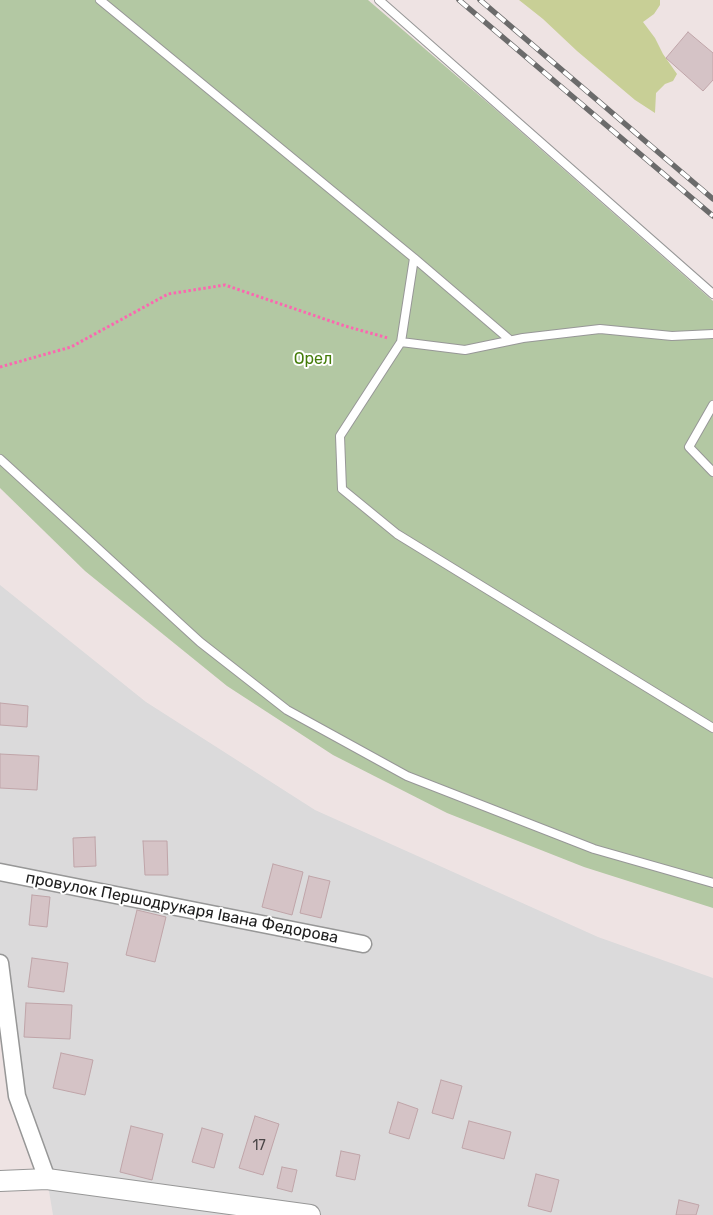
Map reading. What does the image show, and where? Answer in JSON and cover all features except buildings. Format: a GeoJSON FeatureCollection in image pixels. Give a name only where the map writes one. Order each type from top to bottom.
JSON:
{"type":"FeatureCollection","features":[{"type":"Feature","properties":{"kind":"street","name":"провулок Першодрукаря Івана Федорова"},"geometry":{"type":"LineString","coordinates":[[0,872],[363,944]]}},
{"type":"Feature","properties":{"kind":"street"},"geometry":{"type":"LineString","coordinates":[[0,963],[17,1096],[40,1179]]}},
{"type":"Feature","properties":{"kind":"street"},"geometry":{"type":"LineString","coordinates":[[0,1180],[40,1179],[310,1215]]}},
{"type":"Feature","properties":{"kind":"lane"},"geometry":{"type":"LineString","coordinates":[[100,0],[414,258],[510,340]]}},
{"type":"Feature","properties":{"kind":"lane"},"geometry":{"type":"LineString","coordinates":[[379,0],[713,294]]}},
{"type":"Feature","properties":{"kind":"lane"},"geometry":{"type":"LineString","coordinates":[[414,258],[401,342],[340,436],[342,489],[397,534],[713,728]]}},
{"type":"Feature","properties":{"kind":"lane"},"geometry":{"type":"LineString","coordinates":[[401,342],[465,350],[510,340],[600,329],[672,336],[713,334]]}},
{"type":"Feature","properties":{"kind":"lane"},"geometry":{"type":"LineString","coordinates":[[713,405],[689,447],[713,472]]}},
{"type":"Feature","properties":{"kind":"lane"},"geometry":{"type":"LineString","coordinates":[[0,459],[200,642],[287,710],[407,776],[594,849],[713,883]]}},
{"type":"Feature","properties":{"kind":"path"},"geometry":{"type":"LineString","coordinates":[[0,367],[71,347],[168,294],[225,284],[345,326],[401,342]]}},
{"type":"Feature","properties":{"kind":"shaded area"},"geometry":{"type":"Polygon","coordinates":[[[0,585],[146,702],[315,810],[598,937],[713,978],[713,1215],[53,1215],[47,1179],[17,1096],[0,963],[0,585]]]}},
{"type":"Feature","properties":{"kind":"green space","name":"Орел"},"geometry":{"type":"Polygon","coordinates":[[[0,0],[368,0],[713,301],[713,908],[584,867],[447,813],[333,755],[227,686],[85,571],[0,488],[0,0]]]}},
{"type":"Feature","properties":{"kind":"green space"},"geometry":{"type":"Polygon","coordinates":[[[519,0],[660,0],[660,5],[654,14],[643,22],[677,74],[673,81],[665,84],[656,93],[655,113],[635,100],[519,0]]]}},
{"type":"Feature","properties":{"kind":"railway"},"geometry":{"type":"LineString","coordinates":[[459,0],[713,216]]}},
{"type":"Feature","properties":{"kind":"railway"},"geometry":{"type":"LineString","coordinates":[[480,0],[713,199]]}}]}
